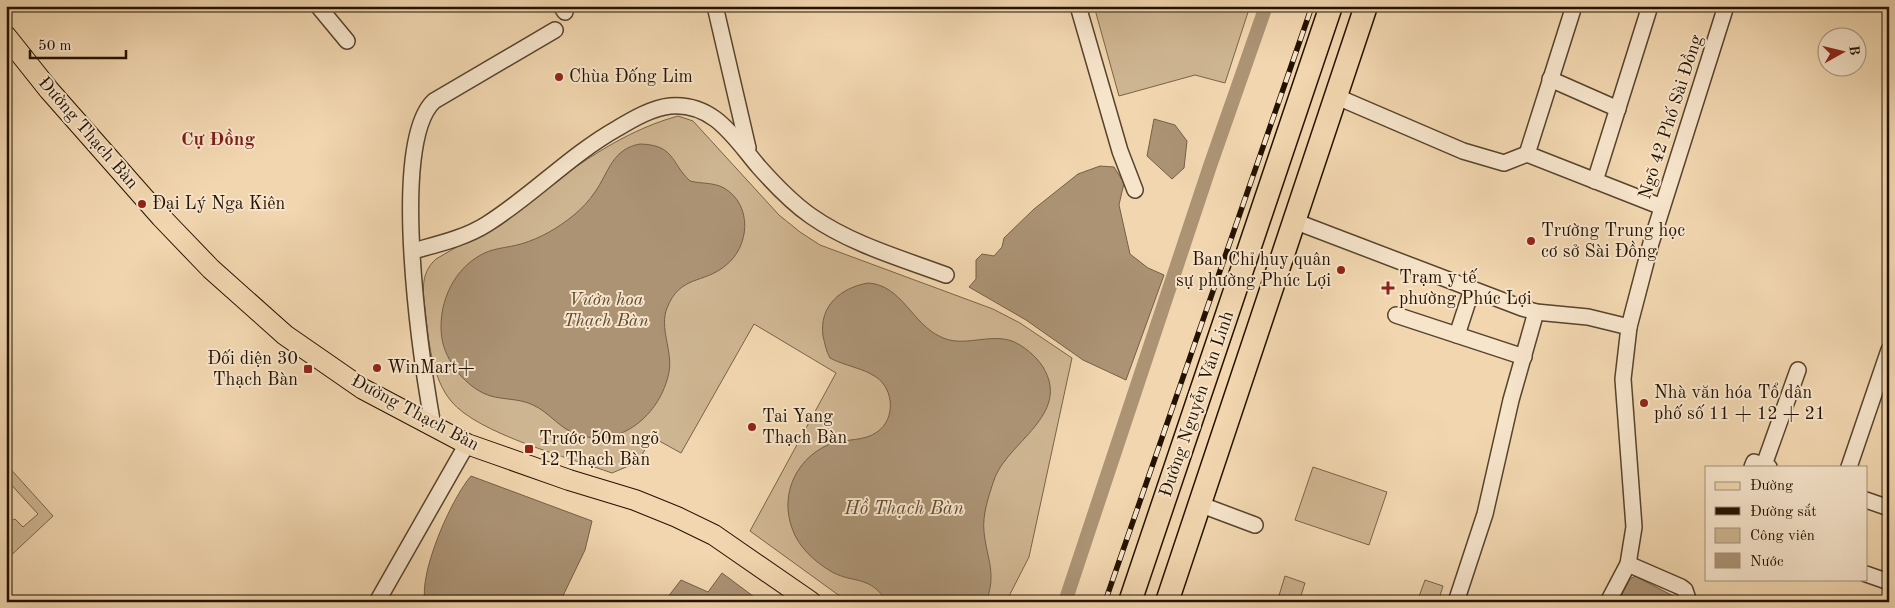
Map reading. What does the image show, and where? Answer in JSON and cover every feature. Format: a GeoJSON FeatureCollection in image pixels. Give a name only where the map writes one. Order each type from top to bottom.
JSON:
{"type":"FeatureCollection","features":[{"type":"Feature","properties":{"kind":"highway","name":"Đường Nguyễn Văn Linh"},"geometry":{"type":"LineString","coordinates":[[1130,602],[1331,6]]}},
{"type":"Feature","properties":{"kind":"highway","name":"Đường Nguyễn Văn Linh"},"geometry":{"type":"LineString","coordinates":[[1167,602],[1366,6]]}},
{"type":"Feature","properties":{"kind":"main road","name":"Đường Thạch Bàn"},"geometry":{"type":"LineString","coordinates":[[6,36],[97,146],[212,269],[285,335],[363,389],[467,444],[561,477],[635,500],[677,517],[721,540],[811,602]]}},
{"type":"Feature","properties":{"kind":"street"},"geometry":{"type":"LineString","coordinates":[[318,6],[347,41]]}},
{"type":"Feature","properties":{"kind":"street"},"geometry":{"type":"LineString","coordinates":[[715,6],[749,155]]}},
{"type":"Feature","properties":{"kind":"street"},"geometry":{"type":"LineString","coordinates":[[1078,6],[1108,103],[1120,151],[1135,190]]}},
{"type":"Feature","properties":{"kind":"street"},"geometry":{"type":"LineString","coordinates":[[1528,154],[1574,6]]}},
{"type":"Feature","properties":{"kind":"street"},"geometry":{"type":"LineString","coordinates":[[1595,180],[1650,6]]}},
{"type":"Feature","properties":{"kind":"street","name":"Ngõ 42 Phố Sài Đồng"},"geometry":{"type":"LineString","coordinates":[[1608,602],[1628,564],[1634,527],[1623,379],[1629,327],[1662,207],[1726,6]]}},
{"type":"Feature","properties":{"kind":"street"},"geometry":{"type":"LineString","coordinates":[[433,426],[420,342],[413,251],[412,172],[418,132],[426,108],[442,95],[555,30]]}},
{"type":"Feature","properties":{"kind":"street"},"geometry":{"type":"LineString","coordinates":[[1550,79],[1618,109]]}},
{"type":"Feature","properties":{"kind":"street"},"geometry":{"type":"LineString","coordinates":[[1335,96],[1463,151],[1504,163],[1528,154],[1662,207]]}},
{"type":"Feature","properties":{"kind":"street"},"geometry":{"type":"LineString","coordinates":[[413,251],[460,236],[486,225],[582,151],[634,118],[661,109],[683,106],[709,116],[732,132],[749,155],[793,203],[825,226],[865,245],[946,275]]}},
{"type":"Feature","properties":{"kind":"street"},"geometry":{"type":"LineString","coordinates":[[1294,221],[1536,312],[1588,317],[1629,327]]}},
{"type":"Feature","properties":{"kind":"street"},"geometry":{"type":"LineString","coordinates":[[1457,335],[1472,289]]}},
{"type":"Feature","properties":{"kind":"street"},"geometry":{"type":"LineString","coordinates":[[1456,602],[1485,514],[1510,403],[1536,312]]}},
{"type":"Feature","properties":{"kind":"street"},"geometry":{"type":"LineString","coordinates":[[1396,314],[1524,357]]}},
{"type":"Feature","properties":{"kind":"street"},"geometry":{"type":"LineString","coordinates":[[1849,466],[1889,350]]}},
{"type":"Feature","properties":{"kind":"street"},"geometry":{"type":"LineString","coordinates":[[1762,466],[1798,370]]}},
{"type":"Feature","properties":{"kind":"street"},"geometry":{"type":"LineString","coordinates":[[378,602],[467,444]]}},
{"type":"Feature","properties":{"kind":"street"},"geometry":{"type":"LineString","coordinates":[[1868,501],[1889,508]]}},
{"type":"Feature","properties":{"kind":"street"},"geometry":{"type":"LineString","coordinates":[[1200,504],[1255,525]]}},
{"type":"Feature","properties":{"kind":"street"},"geometry":{"type":"LineString","coordinates":[[1628,564],[1681,587],[1685,590],[1689,602]]}},
{"type":"Feature","properties":{"kind":"street"},"geometry":{"type":"LineString","coordinates":[[1868,575],[1889,582]]}},
{"type":"Feature","properties":{"kind":"green space"},"geometry":{"type":"Polygon","coordinates":[[[1094,6],[1250,6],[1225,83],[1195,75],[1119,96],[1094,6]]]}},
{"type":"Feature","properties":{"kind":"green space","name":"Vườn hoa Thạch Bàn"},"geometry":{"type":"Polygon","coordinates":[[[678,116],[693,121],[779,215],[820,245],[993,309],[1020,323],[1072,358],[1029,557],[1006,602],[848,602],[750,531],[836,373],[754,324],[681,453],[652,437],[638,462],[612,473],[526,444],[503,434],[464,413],[451,401],[440,383],[436,372],[429,339],[424,279],[430,265],[436,259],[497,223],[587,159],[631,134],[678,116]]]}},
{"type":"Feature","properties":{"kind":"green space"},"geometry":{"type":"Polygon","coordinates":[[[6,464],[53,516],[6,560],[6,523],[15,519],[23,527],[38,514],[6,479],[6,464]]]}},
{"type":"Feature","properties":{"kind":"green space"},"geometry":{"type":"Polygon","coordinates":[[[1313,467],[1387,492],[1369,545],[1295,520],[1313,467]]]}},
{"type":"Feature","properties":{"kind":"green space"},"geometry":{"type":"Polygon","coordinates":[[[1285,576],[1305,583],[1299,602],[1277,602],[1285,576]]]}},
{"type":"Feature","properties":{"kind":"green space"},"geometry":{"type":"Polygon","coordinates":[[[1425,580],[1443,586],[1438,602],[1417,602],[1425,580]]]}},
{"type":"Feature","properties":{"kind":"water"},"geometry":{"type":"Polygon","coordinates":[[[1154,119],[1175,125],[1187,141],[1184,168],[1172,179],[1147,156],[1154,119]]]}},
{"type":"Feature","properties":{"kind":"water"},"geometry":{"type":"Polygon","coordinates":[[[640,144],[651,145],[666,151],[690,181],[720,186],[733,195],[744,215],[745,226],[739,248],[725,266],[717,272],[685,285],[672,297],[667,308],[664,323],[670,364],[669,372],[665,387],[657,402],[636,425],[608,437],[592,438],[570,431],[533,405],[489,395],[476,389],[456,370],[447,355],[442,339],[442,315],[448,292],[461,271],[469,263],[489,251],[535,239],[562,224],[590,198],[617,156],[623,151],[640,144]]]}},
{"type":"Feature","properties":{"kind":"water"},"geometry":{"type":"Polygon","coordinates":[[[1100,166],[1114,167],[1124,183],[1119,205],[1130,254],[1148,268],[1164,275],[1126,380],[1083,360],[1026,320],[969,287],[976,279],[976,260],[982,254],[994,256],[1002,247],[1004,238],[1034,209],[1078,174],[1100,166]]]}},
{"type":"Feature","properties":{"kind":"water","name":"Hồ Thạch Bàn"},"geometry":{"type":"Polygon","coordinates":[[[868,283],[880,285],[890,290],[922,323],[941,337],[958,341],[1003,339],[1016,343],[1037,359],[1043,367],[1050,384],[1049,400],[1044,414],[1001,466],[988,499],[984,526],[991,583],[986,602],[887,602],[881,593],[868,584],[840,576],[819,564],[803,548],[792,528],[788,502],[794,477],[801,466],[810,456],[833,443],[861,438],[877,432],[887,420],[890,412],[889,396],[882,382],[865,371],[830,358],[823,336],[824,316],[828,307],[840,294],[858,285],[868,283]]]}},
{"type":"Feature","properties":{"kind":"water"},"geometry":{"type":"Polygon","coordinates":[[[471,476],[592,521],[585,550],[560,602],[425,602],[424,589],[427,573],[438,536],[455,501],[471,476]]]}},
{"type":"Feature","properties":{"kind":"water"},"geometry":{"type":"Polygon","coordinates":[[[722,573],[761,602],[664,602],[681,580],[708,592],[722,573]]]}},
{"type":"Feature","properties":{"kind":"water"},"geometry":{"type":"Polygon","coordinates":[[[1635,576],[1679,599],[1681,602],[1618,602],[1630,579],[1635,576]]]}},
{"type":"Feature","properties":{"kind":"waterway"},"geometry":{"type":"LineString","coordinates":[[1065,602],[1210,166],[1266,6]]}},
{"type":"Feature","properties":{"kind":"railway"},"geometry":{"type":"LineString","coordinates":[[1105,602],[1312,6]]}},
{"type":"Feature","properties":{"kind":"place","name":"Chùa Đống Lim"},"geometry":{"type":"Point","coordinates":[559,77]}},
{"type":"Feature","properties":{"kind":"place","name":"Đại Lý Nga Kiên"},"geometry":{"type":"Point","coordinates":[142,204]}},
{"type":"Feature","properties":{"kind":"place","name":"Trường Trung học cơ sở Sài Đồng"},"geometry":{"type":"Point","coordinates":[1531,241]}},
{"type":"Feature","properties":{"kind":"place","name":"Ban Chỉ huy quân sự phường Phúc Lợi"},"geometry":{"type":"Point","coordinates":[1341,270]}},
{"type":"Feature","properties":{"kind":"place","name":"Trạm y tế phường Phúc Lợi"},"geometry":{"type":"Point","coordinates":[1388,288]}},
{"type":"Feature","properties":{"kind":"place","name":"WinMart+"},"geometry":{"type":"Point","coordinates":[377,368]}},
{"type":"Feature","properties":{"kind":"place","name":"Đối diện 30 Thạch Bàn"},"geometry":{"type":"Point","coordinates":[308,369]}},
{"type":"Feature","properties":{"kind":"place","name":"Nhà văn hóa Tổ dân phố số 11 + 12 + 21"},"geometry":{"type":"Point","coordinates":[1644,403]}},
{"type":"Feature","properties":{"kind":"place","name":"Tai Yang Thạch Bàn"},"geometry":{"type":"Point","coordinates":[752,427]}},
{"type":"Feature","properties":{"kind":"place","name":"Trước 50m ngõ 12 Thạch Bàn"},"geometry":{"type":"Point","coordinates":[529,449]}},
{"type":"Feature","properties":{"kind":"district","name":"Cự Đồng"},"geometry":{"type":"Point","coordinates":[218,140]}}]}
